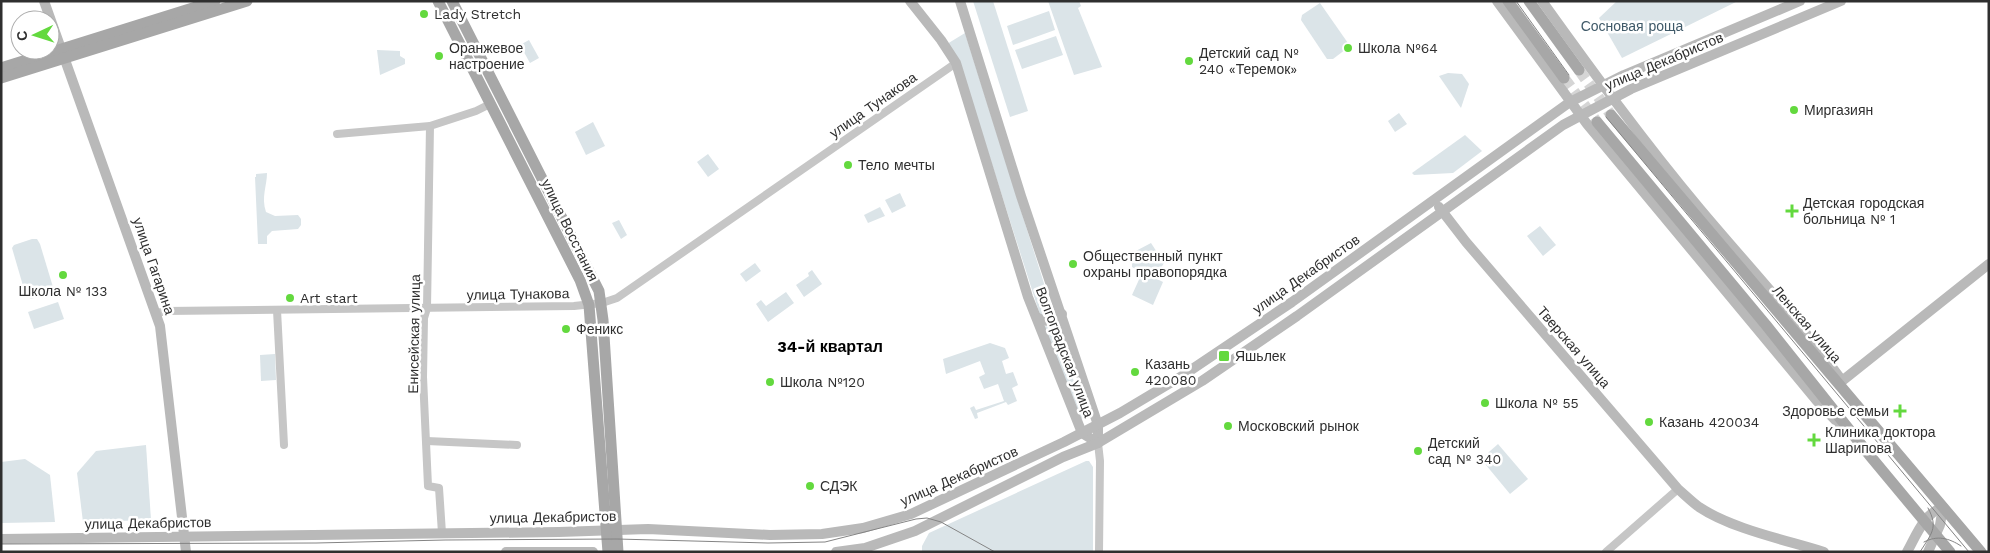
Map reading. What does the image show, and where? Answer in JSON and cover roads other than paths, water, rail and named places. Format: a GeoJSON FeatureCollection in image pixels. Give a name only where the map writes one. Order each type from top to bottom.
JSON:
{"type":"FeatureCollection","features":[{"type":"Feature","properties":{"kind":"main road","name":"улица Гагарина"},"geometry":{"type":"LineString","coordinates":[[44,1],[157,314],[160,326],[186,552]]}},
{"type":"Feature","properties":{"kind":"main road"},"geometry":{"type":"LineString","coordinates":[[1,78],[63,53],[215,1]]}},
{"type":"Feature","properties":{"kind":"main road"},"geometry":{"type":"LineString","coordinates":[[1,68],[63,53],[246,1]]}},
{"type":"Feature","properties":{"kind":"main road","name":"улица Восстания"},"geometry":{"type":"LineString","coordinates":[[438,1],[580,280],[589,304],[611,530],[618,552]]}},
{"type":"Feature","properties":{"kind":"main road","name":"улица Восстания"},"geometry":{"type":"LineString","coordinates":[[452,1],[599,291],[602,303],[611,530],[608,552]]}},
{"type":"Feature","properties":{"kind":"main road","name":"Волгоградская улица"},"geometry":{"type":"LineString","coordinates":[[910,1],[956,63],[1023,282],[1082,433],[1098,443]]}},
{"type":"Feature","properties":{"kind":"main road","name":"Волгоградская улица"},"geometry":{"type":"LineString","coordinates":[[960,1],[1021,196],[1098,425],[1098,443]]}},
{"type":"Feature","properties":{"kind":"main road"},"geometry":{"type":"LineString","coordinates":[[1497,1],[1570,102],[1650,202],[1817,401],[1871,457]]}},
{"type":"Feature","properties":{"kind":"main road"},"geometry":{"type":"LineString","coordinates":[[1508,1],[1564,78]]}},
{"type":"Feature","properties":{"kind":"main road"},"geometry":{"type":"LineString","coordinates":[[1529,1],[1579,70]]}},
{"type":"Feature","properties":{"kind":"main road"},"geometry":{"type":"LineString","coordinates":[[1542,1],[1603,85],[1700,209],[1805,332],[1842,381],[1850,396]]}},
{"type":"Feature","properties":{"kind":"main road","name":"улица Декабристов"},"geometry":{"type":"LineString","coordinates":[[1,539],[611,530],[680,530],[770,535],[822,534],[852,531],[918,511],[1098,425],[1182,376],[1292,302],[1570,102],[1603,85],[1800,1]]}},
{"type":"Feature","properties":{"kind":"main road","name":"улица Декабристов"},"geometry":{"type":"LineString","coordinates":[[836,552],[865,548],[915,531],[1063,457],[1098,443],[1202,380],[1298,316],[1442,211],[1580,115],[1613,98],[1841,1]]}},
{"type":"Feature","properties":{"kind":"main road","name":"Ленская улица"},"geometry":{"type":"LineString","coordinates":[[1611,115],[1981,552]]}},
{"type":"Feature","properties":{"kind":"main road"},"geometry":{"type":"LineString","coordinates":[[1597,122],[1766,325],[1871,457],[1950,552]]}},
{"type":"Feature","properties":{"kind":"main road","name":"Тверская улица"},"geometry":{"type":"LineString","coordinates":[[1433,200],[1466,242],[1678,489],[1699,507],[1752,530],[1824,552]]}},
{"type":"Feature","properties":{"kind":"main road"},"geometry":{"type":"LineString","coordinates":[[1842,381],[1989,264]]}},
{"type":"Feature","properties":{"kind":"main road"},"geometry":{"type":"LineString","coordinates":[[1038,318],[1046,322],[1057,319],[1062,314]]}},
{"type":"Feature","properties":{"kind":"main road"},"geometry":{"type":"LineString","coordinates":[[1907,552],[1924,522],[1931,514],[1943,507]]}},
{"type":"Feature","properties":{"kind":"main road"},"geometry":{"type":"LineString","coordinates":[[1928,552],[1936,535],[1943,507]]}},
{"type":"Feature","properties":{"kind":"main road"},"geometry":{"type":"LineString","coordinates":[[506,552],[593,552]]}},
{"type":"Feature","properties":{"kind":"street","name":"улица Тунакова"},"geometry":{"type":"LineString","coordinates":[[157,314],[166,311],[589,304],[602,303],[619,298],[707,238],[808,164],[956,63]]}},
{"type":"Feature","properties":{"kind":"street"},"geometry":{"type":"LineString","coordinates":[[337,134],[430,126],[468,114],[490,104]]}},
{"type":"Feature","properties":{"kind":"street","name":"Енисейская улица"},"geometry":{"type":"LineString","coordinates":[[430,126],[427,308],[424,318],[423,344],[428,486],[439,488],[442,533]]}},
{"type":"Feature","properties":{"kind":"street"},"geometry":{"type":"LineString","coordinates":[[277,310],[284,445]]}},
{"type":"Feature","properties":{"kind":"street"},"geometry":{"type":"LineString","coordinates":[[427,441],[518,446]]}},
{"type":"Feature","properties":{"kind":"street"},"geometry":{"type":"LineString","coordinates":[[1098,443],[1100,461],[1099,552]]}},
{"type":"Feature","properties":{"kind":"street"},"geometry":{"type":"LineString","coordinates":[[1606,552],[1678,489]]}},
{"type":"Feature","properties":{"kind":"tunnel"},"geometry":{"type":"LineString","coordinates":[[1579,70],[1611,115]]}},
{"type":"Feature","properties":{"kind":"tunnel"},"geometry":{"type":"LineString","coordinates":[[1564,78],[1597,122]]}},
{"type":"Feature","properties":{"kind":"tram line"},"geometry":{"type":"LineString","coordinates":[[1516,1],[1569,75]]}},
{"type":"Feature","properties":{"kind":"tram line"},"geometry":{"type":"LineString","coordinates":[[1606,117],[1969,552]]}},
{"type":"Feature","properties":{"kind":"tram line"},"geometry":{"type":"LineString","coordinates":[[1920,552],[1933,526],[1928,508]]}},
{"type":"Feature","properties":{"kind":"tram line"},"geometry":{"type":"LineString","coordinates":[[1,544],[316,543],[617,539],[768,543],[825,542],[916,519],[927,518],[941,522],[995,552]]}},
{"type":"Feature","properties":{"kind":"tram line"},"geometry":{"type":"LineString","coordinates":[[1924,542],[1943,538],[1961,546]]}},
{"type":"Feature","properties":{"kind":"place","name":"Lady Stretch"},"geometry":{"type":"Point","coordinates":[424,14]}},
{"type":"Feature","properties":{"kind":"place","name":"Школа №64"},"geometry":{"type":"Point","coordinates":[1348,48]}},
{"type":"Feature","properties":{"kind":"place","name":"Оранжевое настроение"},"geometry":{"type":"Point","coordinates":[439,56]}},
{"type":"Feature","properties":{"kind":"place","name":"Детский сад № 240 «Теремок»"},"geometry":{"type":"Point","coordinates":[1189,61]}},
{"type":"Feature","properties":{"kind":"place","name":"Миргазиян"},"geometry":{"type":"Point","coordinates":[1794,110]}},
{"type":"Feature","properties":{"kind":"place","name":"Тело мечты"},"geometry":{"type":"Point","coordinates":[848,165]}},
{"type":"Feature","properties":{"kind":"place","name":"Детская городская больница № 1"},"geometry":{"type":"Point","coordinates":[1792,211]}},
{"type":"Feature","properties":{"kind":"place","name":"Общественный пункт охраны правопорядка"},"geometry":{"type":"Point","coordinates":[1073,264]}},
{"type":"Feature","properties":{"kind":"place","name":"Школа № 133"},"geometry":{"type":"Point","coordinates":[63,275]}},
{"type":"Feature","properties":{"kind":"place","name":"Art start"},"geometry":{"type":"Point","coordinates":[290,298]}},
{"type":"Feature","properties":{"kind":"place","name":"Феникс"},"geometry":{"type":"Point","coordinates":[566,329]}},
{"type":"Feature","properties":{"kind":"place","name":"Яшьлек"},"geometry":{"type":"Point","coordinates":[1224,356]}},
{"type":"Feature","properties":{"kind":"place","name":"Казань 420080"},"geometry":{"type":"Point","coordinates":[1135,372]}},
{"type":"Feature","properties":{"kind":"place","name":"Школа №120"},"geometry":{"type":"Point","coordinates":[770,382]}},
{"type":"Feature","properties":{"kind":"place","name":"Школа № 55"},"geometry":{"type":"Point","coordinates":[1485,403]}},
{"type":"Feature","properties":{"kind":"place","name":"Здоровье семьи"},"geometry":{"type":"Point","coordinates":[1900,411]}},
{"type":"Feature","properties":{"kind":"place","name":"Казань 420034"},"geometry":{"type":"Point","coordinates":[1649,422]}},
{"type":"Feature","properties":{"kind":"place","name":"Московский рынок"},"geometry":{"type":"Point","coordinates":[1228,426]}},
{"type":"Feature","properties":{"kind":"place","name":"Клиника доктора Шарипова"},"geometry":{"type":"Point","coordinates":[1814,440]}},
{"type":"Feature","properties":{"kind":"place","name":"Детский сад № 340"},"geometry":{"type":"Point","coordinates":[1418,451]}},
{"type":"Feature","properties":{"kind":"place","name":"СДЭК"},"geometry":{"type":"Point","coordinates":[810,486]}},
{"type":"Feature","properties":{"kind":"district","name":"34-й квартал"},"geometry":{"type":"Point","coordinates":[830,346]}},
{"type":"Feature","properties":{"kind":"park label","name":"Сосновая роща"},"geometry":{"type":"Point","coordinates":[1632,26]}}]}
